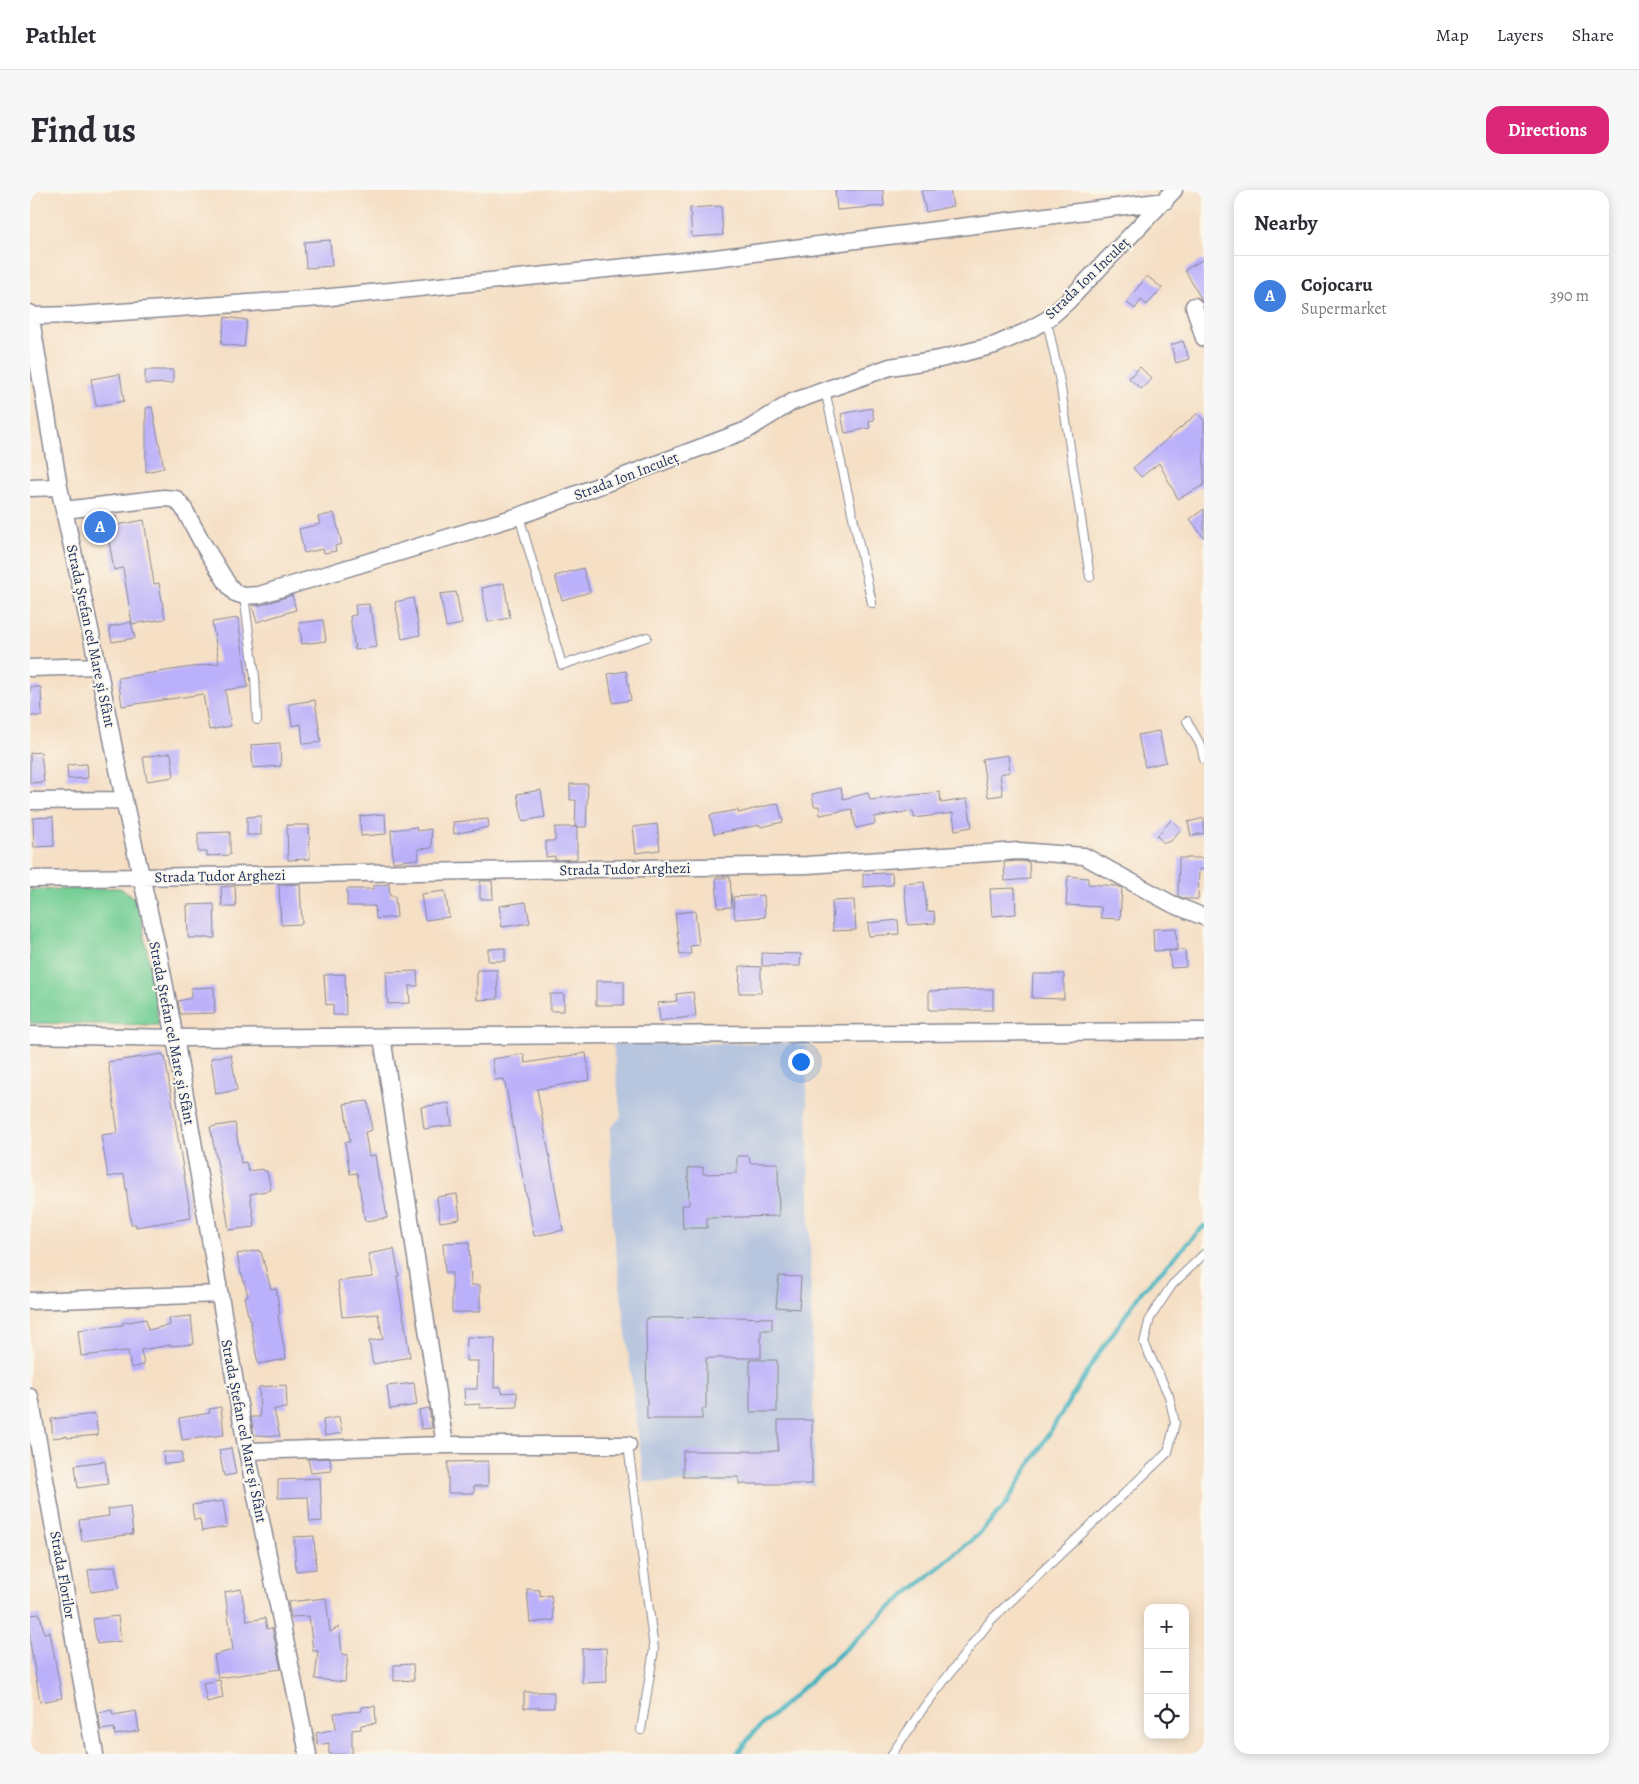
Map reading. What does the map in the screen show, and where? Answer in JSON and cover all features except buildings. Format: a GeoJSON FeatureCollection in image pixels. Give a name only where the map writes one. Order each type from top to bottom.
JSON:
{"type":"FeatureCollection","features":[{"type":"Feature","properties":{"kind":"street"},"geometry":{"type":"LineString","coordinates":[[30,314],[77,315],[320,298],[715,258],[1170,195]]}},
{"type":"Feature","properties":{"kind":"street","name":"Strada Ion Inculeț"},"geometry":{"type":"LineString","coordinates":[[244,596],[259,595],[519,516],[747,430],[792,402],[890,366],[950,357],[995,345],[1041,322],[1067,302],[1170,195]]}},
{"type":"Feature","properties":{"kind":"street"},"geometry":{"type":"LineString","coordinates":[[1194,306],[1204,338]]}},
{"type":"Feature","properties":{"kind":"street","name":"Strada Ștefan cel Mare și Sfânt"},"geometry":{"type":"LineString","coordinates":[[30,314],[59,487],[175,1038],[247,1451],[308,1754]]}},
{"type":"Feature","properties":{"kind":"street"},"geometry":{"type":"LineString","coordinates":[[30,488],[59,487]]}},
{"type":"Feature","properties":{"kind":"street"},"geometry":{"type":"LineString","coordinates":[[64,510],[164,498],[176,499],[184,509],[202,544],[226,583],[235,593],[244,596]]}},
{"type":"Feature","properties":{"kind":"street"},"geometry":{"type":"LineString","coordinates":[[30,668],[98,666]]}},
{"type":"Feature","properties":{"kind":"street"},"geometry":{"type":"LineString","coordinates":[[30,801],[124,800]]}},
{"type":"Feature","properties":{"kind":"street","name":"Strada Tudor Arghezi"},"geometry":{"type":"LineString","coordinates":[[30,879],[807,866],[1020,851],[1084,856],[1172,904],[1204,917]]}},
{"type":"Feature","properties":{"kind":"street"},"geometry":{"type":"LineString","coordinates":[[30,1035],[175,1038],[1204,1031]]}},
{"type":"Feature","properties":{"kind":"street"},"geometry":{"type":"LineString","coordinates":[[382,1037],[445,1444]]}},
{"type":"Feature","properties":{"kind":"street"},"geometry":{"type":"LineString","coordinates":[[30,1301],[219,1294]]}},
{"type":"Feature","properties":{"kind":"street","name":"Strada Florilor"},"geometry":{"type":"LineString","coordinates":[[30,1396],[95,1754]]}},
{"type":"Feature","properties":{"kind":"street"},"geometry":{"type":"LineString","coordinates":[[247,1451],[445,1444],[628,1446]]}},
{"type":"Feature","properties":{"kind":"lane"},"geometry":{"type":"LineString","coordinates":[[1041,322],[1049,330],[1060,382],[1090,577]]}},
{"type":"Feature","properties":{"kind":"lane"},"geometry":{"type":"LineString","coordinates":[[825,390],[872,603]]}},
{"type":"Feature","properties":{"kind":"lane"},"geometry":{"type":"LineString","coordinates":[[519,516],[562,665],[647,637]]}},
{"type":"Feature","properties":{"kind":"lane"},"geometry":{"type":"LineString","coordinates":[[244,596],[255,676],[257,720]]}},
{"type":"Feature","properties":{"kind":"lane"},"geometry":{"type":"LineString","coordinates":[[1186,721],[1201,746],[1204,759]]}},
{"type":"Feature","properties":{"kind":"lane"},"geometry":{"type":"LineString","coordinates":[[892,1754],[924,1707],[991,1620],[1168,1452],[1175,1423],[1169,1396],[1144,1343],[1150,1318],[1172,1285],[1204,1254]]}},
{"type":"Feature","properties":{"kind":"lane"},"geometry":{"type":"LineString","coordinates":[[628,1446],[654,1649],[641,1730]]}},
{"type":"Feature","properties":{"kind":"shaded area"},"geometry":{"type":"Polygon","coordinates":[[[791,1043],[806,1047],[815,1485],[644,1482],[612,1219],[610,1128],[621,1117],[613,1044],[791,1043]]]}},
{"type":"Feature","properties":{"kind":"green space"},"geometry":{"type":"Polygon","coordinates":[[[120,888],[136,899],[139,904],[159,1025],[30,1023],[30,890],[120,888]]]}},
{"type":"Feature","properties":{"kind":"waterway"},"geometry":{"type":"LineString","coordinates":[[737,1754],[754,1732],[897,1602],[978,1535],[1006,1504],[1095,1359],[1142,1291],[1204,1226]]}},
{"type":"Feature","properties":{"kind":"place","name":"Cojocaru"},"geometry":{"type":"Point","coordinates":[100,527]}}]}
